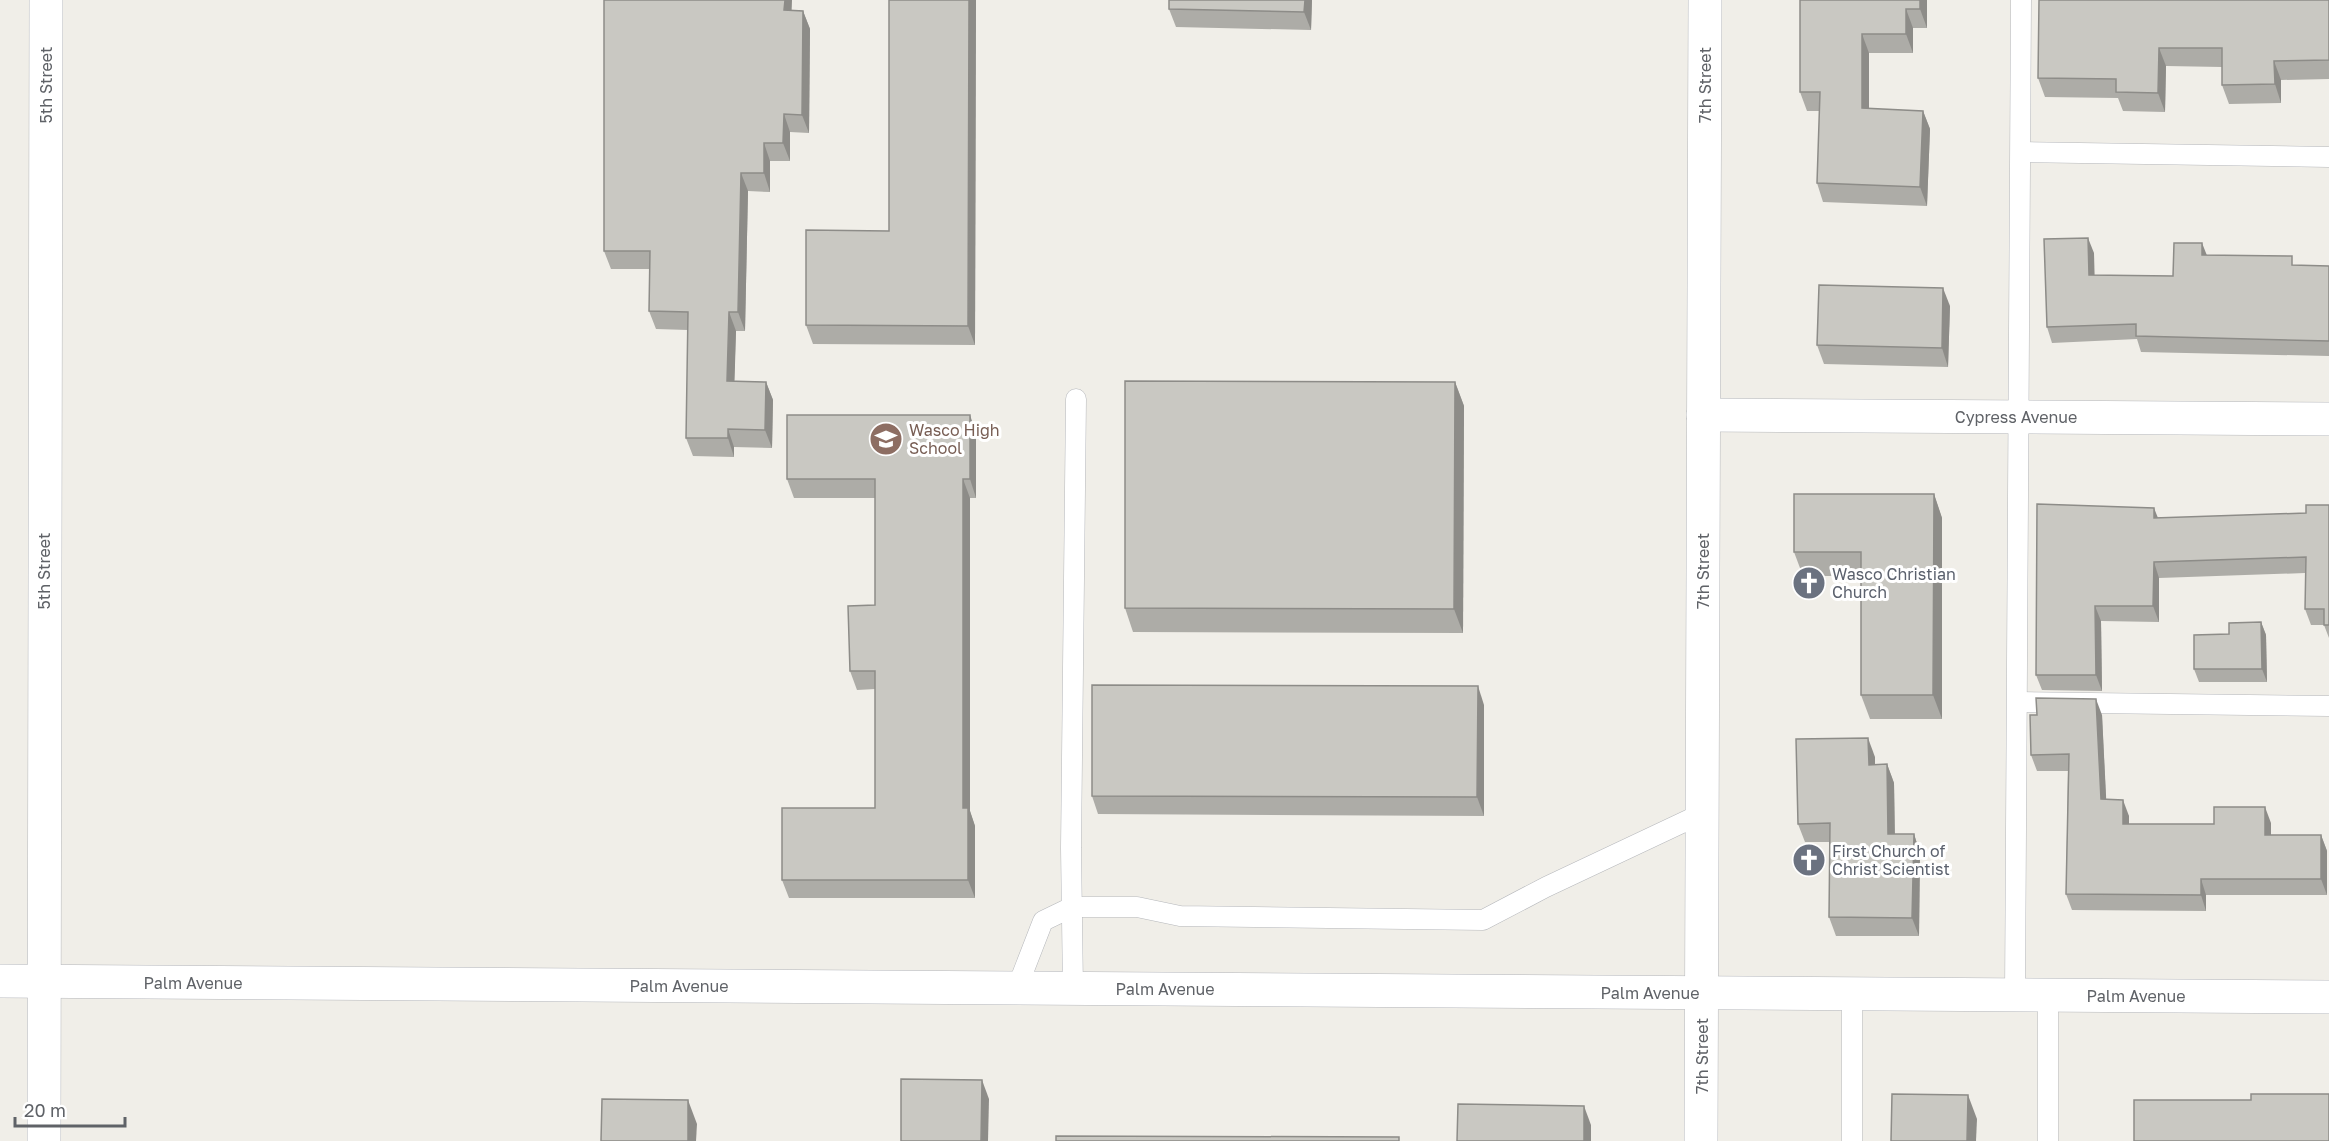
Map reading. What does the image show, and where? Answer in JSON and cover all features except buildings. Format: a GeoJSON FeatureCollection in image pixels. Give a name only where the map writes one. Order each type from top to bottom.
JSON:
{"type":"FeatureCollection","features":[{"type":"Feature","properties":{"kind":"street","name":"5th Street"},"geometry":{"type":"LineString","coordinates":[[44,1141],[46,0]]}},
{"type":"Feature","properties":{"kind":"street","name":"7th Street"},"geometry":{"type":"LineString","coordinates":[[1701,1141],[1705,0]]}},
{"type":"Feature","properties":{"kind":"street","name":"Cypress Avenue"},"geometry":{"type":"LineString","coordinates":[[1703,415],[2329,419]]}},
{"type":"Feature","properties":{"kind":"street","name":"Palm Avenue"},"geometry":{"type":"LineString","coordinates":[[0,981],[2329,997]]}},
{"type":"Feature","properties":{"kind":"lane"},"geometry":{"type":"LineString","coordinates":[[2015,995],[2021,0]]}},
{"type":"Feature","properties":{"kind":"lane"},"geometry":{"type":"LineString","coordinates":[[2021,152],[2329,157]]}},
{"type":"Feature","properties":{"kind":"lane"},"geometry":{"type":"LineString","coordinates":[[1073,989],[1076,399]]}},
{"type":"Feature","properties":{"kind":"lane"},"geometry":{"type":"LineString","coordinates":[[2018,702],[2329,706]]}},
{"type":"Feature","properties":{"kind":"lane"},"geometry":{"type":"LineString","coordinates":[[1017,988],[1043,921],[1072,907],[1137,908],[1180,916],[1483,920],[1546,887],[1703,813]]}},
{"type":"Feature","properties":{"kind":"lane"},"geometry":{"type":"LineString","coordinates":[[1852,994],[1852,1141]]}},
{"type":"Feature","properties":{"kind":"lane"},"geometry":{"type":"LineString","coordinates":[[2048,1141],[2049,996]]}},
{"type":"Feature","properties":{"kind":"place","name":"Wasco High School"},"geometry":{"type":"Point","coordinates":[886,439]}},
{"type":"Feature","properties":{"kind":"place","name":"Wasco Christian Church"},"geometry":{"type":"Point","coordinates":[1809,583]}},
{"type":"Feature","properties":{"kind":"place","name":"First Church of Christ Scientist"},"geometry":{"type":"Point","coordinates":[1809,860]}}]}
